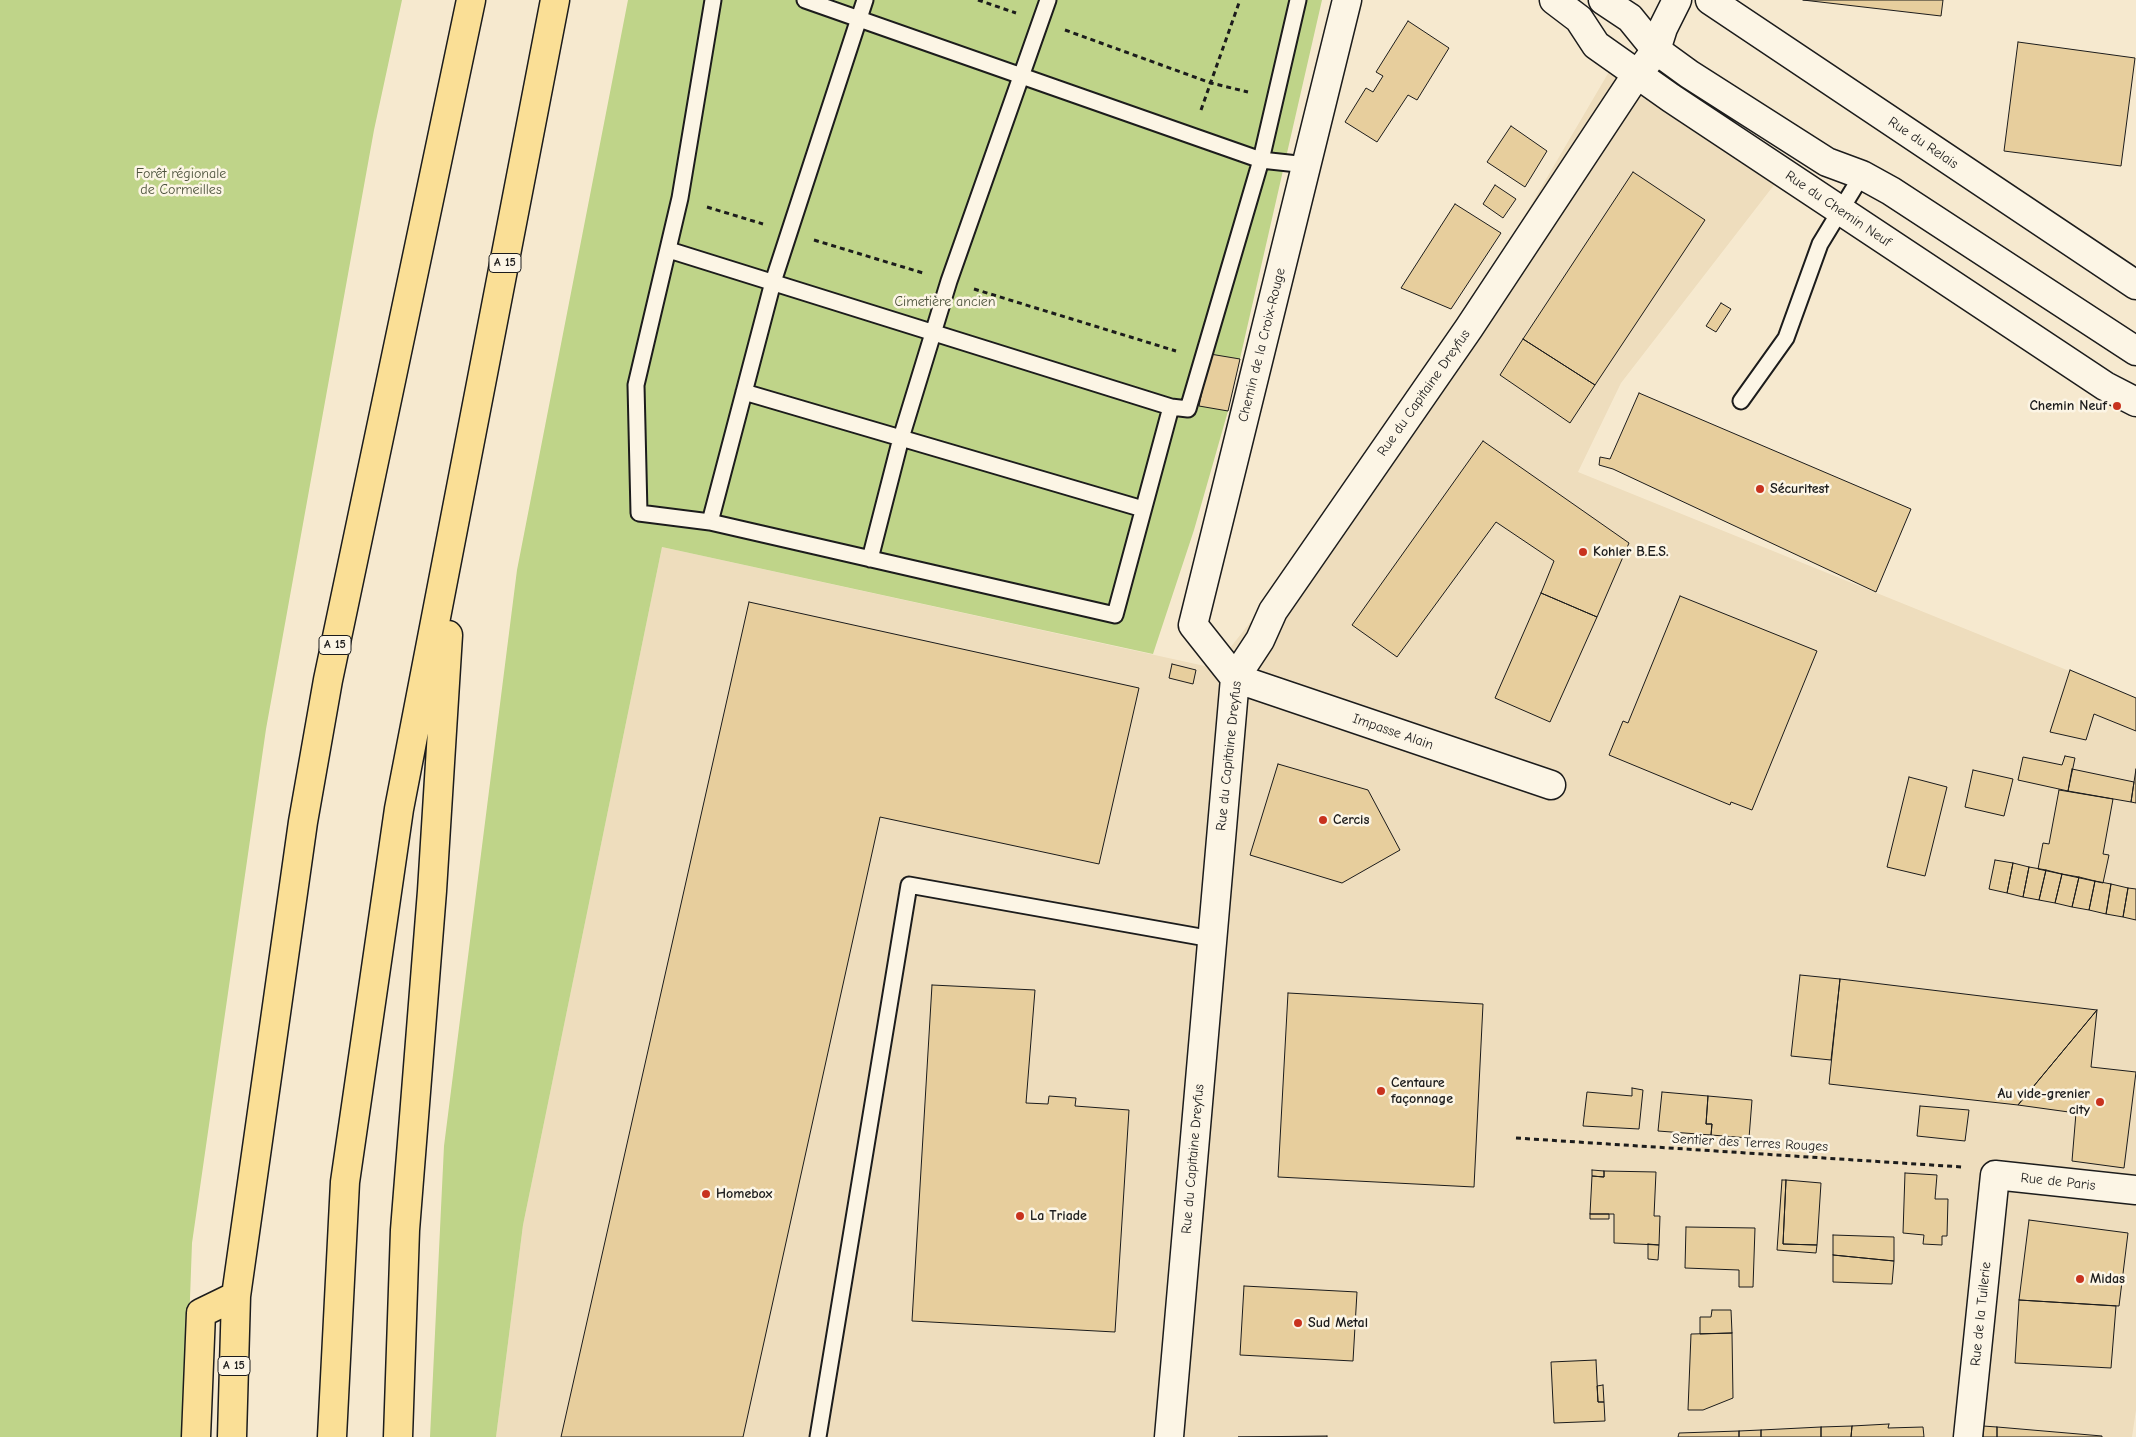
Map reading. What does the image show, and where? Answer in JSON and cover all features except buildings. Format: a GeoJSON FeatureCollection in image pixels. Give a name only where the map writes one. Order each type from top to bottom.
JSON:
{"type":"FeatureCollection","features":[{"type":"Feature","properties":{"kind":"highway","name":"A 15"},"geometry":{"type":"LineString","coordinates":[[232,1437],[236,1296],[303,822],[328,680],[472,0]]}},
{"type":"Feature","properties":{"kind":"highway","name":"A 15"},"geometry":{"type":"LineString","coordinates":[[332,1437],[345,1182],[399,809],[555,0]]}},
{"type":"Feature","properties":{"kind":"highway"},"geometry":{"type":"LineString","coordinates":[[398,1437],[405,1230],[432,891],[454,526]]}},
{"type":"Feature","properties":{"kind":"highway"},"geometry":{"type":"LineString","coordinates":[[196,1437],[201,1313],[236,1296]]}},
{"type":"Feature","properties":{"kind":"street","name":"Chemin de la Croix-Rouge"},"geometry":{"type":"LineString","coordinates":[[1235,678],[1193,625],[1347,0]]}},
{"type":"Feature","properties":{"kind":"street","name":"Rue du Chemin Neuf"},"geometry":{"type":"LineString","coordinates":[[1554,0],[1579,19],[1596,45],[1842,212],[2105,386],[2136,402]]}},
{"type":"Feature","properties":{"kind":"street"},"geometry":{"type":"LineString","coordinates":[[1603,0],[1630,18],[1656,50],[1689,74],[1827,162],[1862,175],[1891,191],[2136,350]]}},
{"type":"Feature","properties":{"kind":"street"},"geometry":{"type":"LineString","coordinates":[[1656,50],[1663,28],[1677,0]]}},
{"type":"Feature","properties":{"kind":"street","name":"Rue du Relais"},"geometry":{"type":"LineString","coordinates":[[1710,0],[2136,286]]}},
{"type":"Feature","properties":{"kind":"street","name":"Rue du Capitaine Dreyfus"},"geometry":{"type":"LineString","coordinates":[[1168,1437],[1235,678],[1260,640],[1273,611],[1469,328],[1638,74],[1656,50]]}},
{"type":"Feature","properties":{"kind":"street","name":"Impasse Alain"},"geometry":{"type":"LineString","coordinates":[[1235,678],[1551,785]]}},
{"type":"Feature","properties":{"kind":"street","name":"Rue de Paris"},"geometry":{"type":"LineString","coordinates":[[1993,1191],[1996,1175],[2136,1190]]}},
{"type":"Feature","properties":{"kind":"street","name":"Rue de la Tuilerie"},"geometry":{"type":"LineString","coordinates":[[1968,1437],[1993,1191]]}},
{"type":"Feature","properties":{"kind":"lane"},"geometry":{"type":"LineString","coordinates":[[713,0],[669,250],[636,385],[638,513],[710,522],[1115,615],[1171,407]]}},
{"type":"Feature","properties":{"kind":"lane"},"geometry":{"type":"LineString","coordinates":[[804,0],[1261,160],[1307,165]]}},
{"type":"Feature","properties":{"kind":"lane"},"geometry":{"type":"LineString","coordinates":[[710,522],[773,282],[858,19],[866,0]]}},
{"type":"Feature","properties":{"kind":"lane"},"geometry":{"type":"LineString","coordinates":[[870,559],[901,438],[934,332],[1048,0]]}},
{"type":"Feature","properties":{"kind":"lane"},"geometry":{"type":"LineString","coordinates":[[669,250],[1171,407],[1188,409],[1261,160],[1298,0]]}},
{"type":"Feature","properties":{"kind":"lane"},"geometry":{"type":"LineString","coordinates":[[1741,401],[1786,338],[1820,244],[1842,212],[1862,175]]}},
{"type":"Feature","properties":{"kind":"lane"},"geometry":{"type":"LineString","coordinates":[[744,392],[1144,510]]}},
{"type":"Feature","properties":{"kind":"lane"},"geometry":{"type":"LineString","coordinates":[[818,1437],[909,884],[1212,939]]}},
{"type":"Feature","properties":{"kind":"path"},"geometry":{"type":"LineString","coordinates":[[978,0],[1211,83],[1254,93]]}},
{"type":"Feature","properties":{"kind":"path"},"geometry":{"type":"LineString","coordinates":[[1192,136],[1240,0]]}},
{"type":"Feature","properties":{"kind":"path","name":"Sentier des Terres Rouges"},"geometry":{"type":"LineString","coordinates":[[1516,1138],[1656,1149],[1964,1167]]}},
{"type":"Feature","properties":{"kind":"shaded area"},"geometry":{"type":"Polygon","coordinates":[[[1620,53],[1791,163],[1621,383],[1578,472],[2136,698],[2136,1410],[2132,1437],[496,1437],[523,1225],[662,547],[1214,668],[1276,590],[1484,285],[1620,53]]]}},
{"type":"Feature","properties":{"kind":"green space","name":"Forêt régionale de Cormeilles"},"geometry":{"type":"Polygon","coordinates":[[[0,0],[402,0],[374,130],[266,729],[192,1243],[185,1437],[0,1437],[0,0]]]}},
{"type":"Feature","properties":{"kind":"green space","name":"Cimetière ancien"},"geometry":{"type":"Polygon","coordinates":[[[628,0],[1322,0],[1228,411],[1194,530],[1153,654],[662,547],[523,1225],[496,1437],[430,1437],[444,1146],[517,570],[628,0]]]}},
{"type":"Feature","properties":{"kind":"place","name":"Chemin Neuf"},"geometry":{"type":"Point","coordinates":[2117,406]}},
{"type":"Feature","properties":{"kind":"place","name":"Sécuritest"},"geometry":{"type":"Point","coordinates":[1760,489]}},
{"type":"Feature","properties":{"kind":"place","name":"Kohler B.E.S."},"geometry":{"type":"Point","coordinates":[1583,552]}},
{"type":"Feature","properties":{"kind":"place","name":"Cercis"},"geometry":{"type":"Point","coordinates":[1323,820]}},
{"type":"Feature","properties":{"kind":"place","name":"Centaure façonnage"},"geometry":{"type":"Point","coordinates":[1381,1091]}},
{"type":"Feature","properties":{"kind":"place","name":"Au vide-grenier city"},"geometry":{"type":"Point","coordinates":[2100,1102]}},
{"type":"Feature","properties":{"kind":"place","name":"Homebox"},"geometry":{"type":"Point","coordinates":[706,1194]}},
{"type":"Feature","properties":{"kind":"place","name":"La Triade"},"geometry":{"type":"Point","coordinates":[1020,1216]}},
{"type":"Feature","properties":{"kind":"place","name":"Midas"},"geometry":{"type":"Point","coordinates":[2080,1279]}},
{"type":"Feature","properties":{"kind":"place","name":"Sud Metal"},"geometry":{"type":"Point","coordinates":[1298,1323]}}]}
